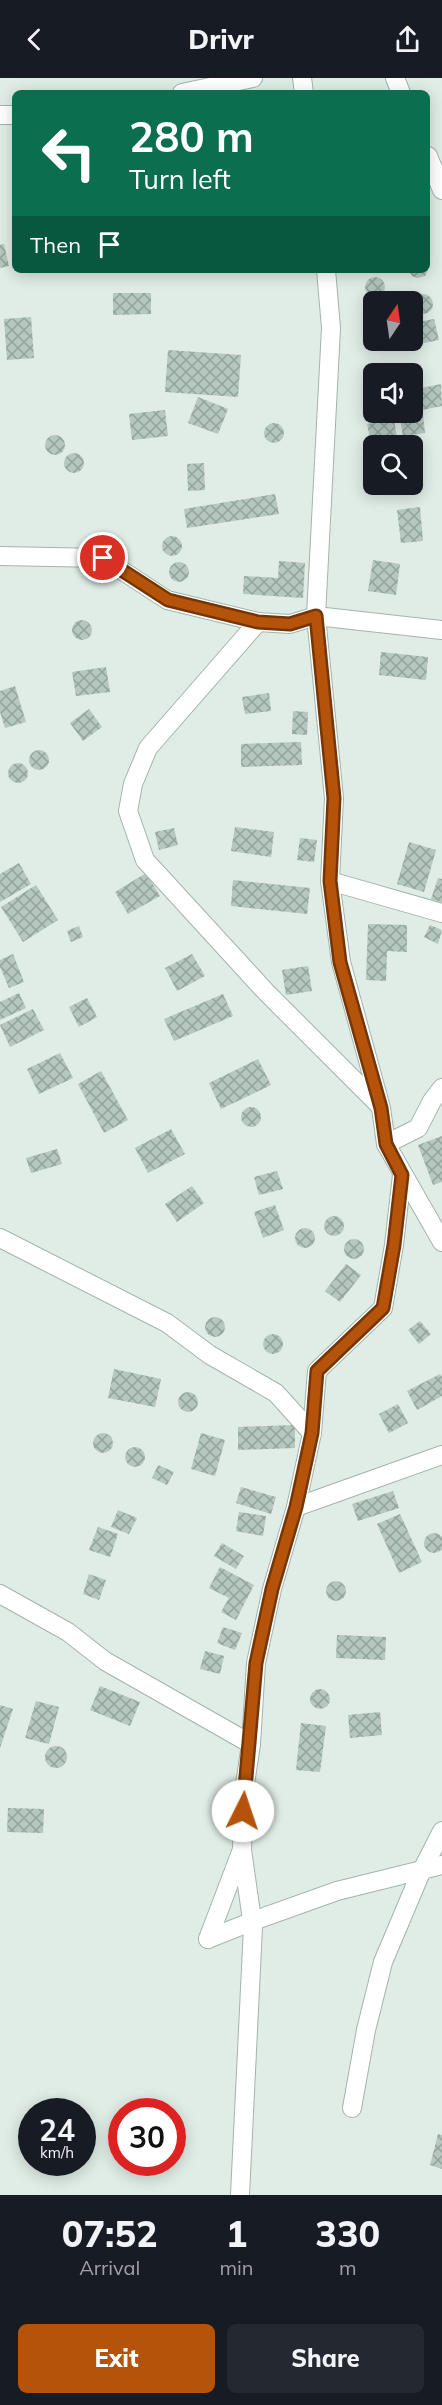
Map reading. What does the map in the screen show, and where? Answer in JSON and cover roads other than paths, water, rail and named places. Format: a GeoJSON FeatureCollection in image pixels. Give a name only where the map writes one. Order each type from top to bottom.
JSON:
{"type":"FeatureCollection","features":[{"type":"Feature","properties":{"kind":"street"},"geometry":{"type":"LineString","coordinates":[[196,90],[253,78]]}},
{"type":"Feature","properties":{"kind":"street"},"geometry":{"type":"LineString","coordinates":[[430,161],[442,190]]}},
{"type":"Feature","properties":{"kind":"street"},"geometry":{"type":"LineString","coordinates":[[326,273],[331,328],[316,616],[334,798],[330,881],[340,962],[381,1108],[386,1144],[442,1242]]}},
{"type":"Feature","properties":{"kind":"street"},"geometry":{"type":"LineString","coordinates":[[0,556],[103,558],[168,600],[258,622],[290,624],[316,616],[442,630]]}},
{"type":"Feature","properties":{"kind":"street"},"geometry":{"type":"LineString","coordinates":[[258,622],[148,748],[132,784],[128,811],[145,860],[266,992],[381,1108]]}},
{"type":"Feature","properties":{"kind":"street"},"geometry":{"type":"LineString","coordinates":[[330,881],[442,913]]}},
{"type":"Feature","properties":{"kind":"street"},"geometry":{"type":"LineString","coordinates":[[386,1144],[418,1128],[432,1101],[442,1088]]}},
{"type":"Feature","properties":{"kind":"street"},"geometry":{"type":"LineString","coordinates":[[240,2195],[253,1921],[242,1850],[244,1791],[256,1663],[272,1589],[296,1507],[312,1433],[317,1371],[383,1308],[394,1245],[402,1175]]}},
{"type":"Feature","properties":{"kind":"street"},"geometry":{"type":"LineString","coordinates":[[0,1238],[167,1323],[210,1354],[276,1393],[312,1433]]}},
{"type":"Feature","properties":{"kind":"street"},"geometry":{"type":"LineString","coordinates":[[296,1507],[442,1455]]}},
{"type":"Feature","properties":{"kind":"street"},"geometry":{"type":"LineString","coordinates":[[0,1594],[68,1632],[105,1661],[250,1744]]}},
{"type":"Feature","properties":{"kind":"street"},"geometry":{"type":"LineString","coordinates":[[352,2108],[366,2030],[383,1962],[421,1872],[442,1832]]}},
{"type":"Feature","properties":{"kind":"street"},"geometry":{"type":"LineString","coordinates":[[242,1850],[208,1939],[337,1891],[442,1865]]}}]}
